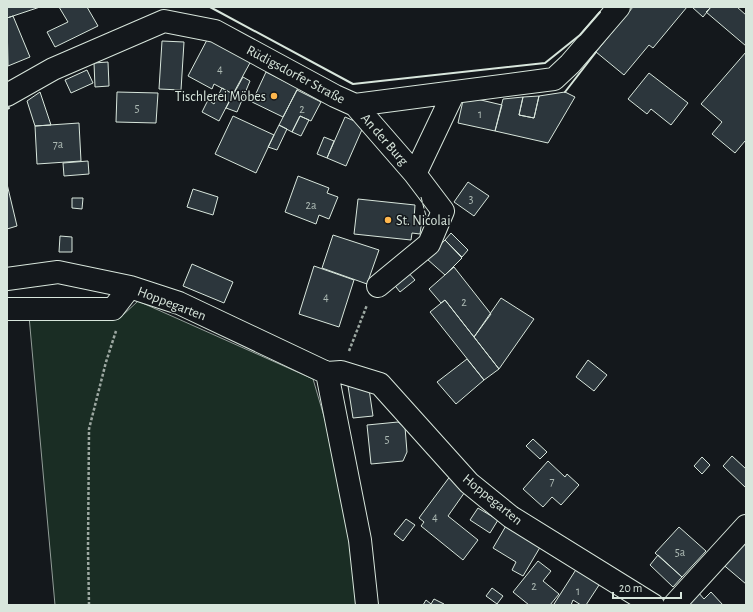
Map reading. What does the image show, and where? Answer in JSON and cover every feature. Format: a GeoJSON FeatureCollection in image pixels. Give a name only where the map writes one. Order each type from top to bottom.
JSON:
{"type":"FeatureCollection","features":[{"type":"Feature","properties":{"kind":"street","name":"Rüdigsdorfer Straße"},"geometry":{"type":"LineString","coordinates":[[7,95],[53,69],[164,21],[215,31],[335,96],[355,105],[554,79],[570,64],[619,7]]}},
{"type":"Feature","properties":{"kind":"street","name":"An der Burg"},"geometry":{"type":"LineString","coordinates":[[415,174],[454,92]]}},
{"type":"Feature","properties":{"kind":"street","name":"An der Burg"},"geometry":{"type":"LineString","coordinates":[[355,105],[415,174],[443,211],[429,244],[378,286]]}},
{"type":"Feature","properties":{"kind":"street","name":"Hoppegarten"},"geometry":{"type":"LineString","coordinates":[[7,279],[58,272],[130,287],[179,303],[334,372],[380,384],[469,483],[511,517],[653,605]]}},
{"type":"Feature","properties":{"kind":"street"},"geometry":{"type":"LineString","coordinates":[[7,309],[113,309],[130,287]]}},
{"type":"Feature","properties":{"kind":"street"},"geometry":{"type":"LineString","coordinates":[[334,372],[360,540],[368,605]]}},
{"type":"Feature","properties":{"kind":"street"},"geometry":{"type":"LineString","coordinates":[[674,605],[746,526]]}},
{"type":"Feature","properties":{"kind":"path"},"geometry":{"type":"LineString","coordinates":[[334,372],[370,299],[378,286]]}},
{"type":"Feature","properties":{"kind":"path"},"geometry":{"type":"LineString","coordinates":[[89,605],[89,429],[106,362],[121,318],[113,309]]}},
{"type":"Feature","properties":{"kind":"green space"},"geometry":{"type":"Polygon","coordinates":[[[138,301],[313,379],[328,430],[348,532],[357,605],[55,605],[29,316],[123,315],[138,301]]]}},
{"type":"Feature","properties":{"kind":"building"},"geometry":{"type":"Polygon","coordinates":[[[7,7],[40,7],[7,18],[7,7]]]}},
{"type":"Feature","properties":{"kind":"building"},"geometry":{"type":"Polygon","coordinates":[[[59,7],[87,7],[98,26],[55,47],[47,32],[68,22],[59,7]]]}},
{"type":"Feature","properties":{"kind":"building"},"geometry":{"type":"Polygon","coordinates":[[[633,7],[687,7],[653,48],[649,45],[624,75],[596,52],[633,7]]]}},
{"type":"Feature","properties":{"kind":"building"},"geometry":{"type":"Polygon","coordinates":[[[692,7],[711,7],[703,17],[692,7]]]}},
{"type":"Feature","properties":{"kind":"building"},"geometry":{"type":"Polygon","coordinates":[[[711,7],[737,7],[746,15],[746,46],[706,12],[711,7]]]}},
{"type":"Feature","properties":{"kind":"building"},"geometry":{"type":"Polygon","coordinates":[[[13,16],[30,57],[8,66],[7,18],[13,16]]]}},
{"type":"Feature","properties":{"kind":"building"},"geometry":{"type":"Polygon","coordinates":[[[208,38],[251,61],[233,94],[214,84],[212,89],[188,76],[208,38]]]}},
{"type":"Feature","properties":{"kind":"building"},"geometry":{"type":"Polygon","coordinates":[[[162,41],[184,42],[181,90],[159,89],[162,41]]]}},
{"type":"Feature","properties":{"kind":"building"},"geometry":{"type":"Polygon","coordinates":[[[746,52],[746,142],[745,141],[735,153],[712,134],[722,122],[701,104],[746,52]]]}},
{"type":"Feature","properties":{"kind":"building"},"geometry":{"type":"Polygon","coordinates":[[[108,62],[109,86],[95,87],[94,63],[108,62]]]}},
{"type":"Feature","properties":{"kind":"building"},"geometry":{"type":"Polygon","coordinates":[[[87,70],[93,83],[71,93],[65,80],[87,70]]]}},
{"type":"Feature","properties":{"kind":"building","name":"Tischlerei Möbes"},"geometry":{"type":"Polygon","coordinates":[[[266,72],[298,88],[283,117],[252,102],[266,72]]]}},
{"type":"Feature","properties":{"kind":"building"},"geometry":{"type":"Polygon","coordinates":[[[649,73],[688,103],[671,125],[651,109],[647,114],[628,99],[649,73]]]}},
{"type":"Feature","properties":{"kind":"building"},"geometry":{"type":"Polygon","coordinates":[[[243,77],[250,81],[237,112],[226,108],[243,77]]]}},
{"type":"Feature","properties":{"kind":"building"},"geometry":{"type":"Polygon","coordinates":[[[222,88],[233,94],[219,121],[202,112],[208,100],[214,104],[222,88]]]}},
{"type":"Feature","properties":{"kind":"building"},"geometry":{"type":"Polygon","coordinates":[[[297,90],[321,102],[311,121],[300,116],[292,132],[279,125],[297,90]]]}},
{"type":"Feature","properties":{"kind":"building"},"geometry":{"type":"Polygon","coordinates":[[[40,92],[51,125],[35,126],[27,101],[40,92]]]}},
{"type":"Feature","properties":{"kind":"building"},"geometry":{"type":"Polygon","coordinates":[[[117,92],[158,93],[156,123],[116,122],[117,92]]]}},
{"type":"Feature","properties":{"kind":"building"},"geometry":{"type":"Polygon","coordinates":[[[565,92],[575,97],[548,143],[495,131],[503,99],[523,97],[519,115],[534,118],[539,96],[565,92]]]}},
{"type":"Feature","properties":{"kind":"building"},"geometry":{"type":"Polygon","coordinates":[[[464,96],[502,105],[495,131],[458,123],[464,96]]]}},
{"type":"Feature","properties":{"kind":"building"},"geometry":{"type":"Polygon","coordinates":[[[539,96],[534,118],[519,115],[523,97],[539,96]]]}},
{"type":"Feature","properties":{"kind":"building"},"geometry":{"type":"Polygon","coordinates":[[[233,116],[274,135],[256,173],[215,154],[233,116]]]}},
{"type":"Feature","properties":{"kind":"building"},"geometry":{"type":"Polygon","coordinates":[[[300,116],[309,120],[301,136],[292,132],[300,116]]]}},
{"type":"Feature","properties":{"kind":"building"},"geometry":{"type":"Polygon","coordinates":[[[345,117],[364,125],[346,166],[327,158],[345,117]]]}},
{"type":"Feature","properties":{"kind":"building"},"geometry":{"type":"Polygon","coordinates":[[[79,123],[81,161],[37,164],[35,126],[79,123]]]}},
{"type":"Feature","properties":{"kind":"building"},"geometry":{"type":"Polygon","coordinates":[[[279,125],[287,129],[277,150],[268,147],[279,125]]]}},
{"type":"Feature","properties":{"kind":"building"},"geometry":{"type":"Polygon","coordinates":[[[324,137],[334,141],[327,158],[317,154],[324,137]]]}},
{"type":"Feature","properties":{"kind":"building"},"geometry":{"type":"Polygon","coordinates":[[[88,161],[89,174],[64,176],[63,163],[88,161]]]}},
{"type":"Feature","properties":{"kind":"building"},"geometry":{"type":"Polygon","coordinates":[[[298,176],[329,188],[327,193],[338,197],[329,219],[319,215],[316,224],[285,212],[298,176]]]}},
{"type":"Feature","properties":{"kind":"building"},"geometry":{"type":"Polygon","coordinates":[[[468,182],[489,196],[474,216],[454,202],[468,182]]]}},
{"type":"Feature","properties":{"kind":"building"},"geometry":{"type":"Polygon","coordinates":[[[7,184],[17,226],[7,229],[7,184]]]}},
{"type":"Feature","properties":{"kind":"building"},"geometry":{"type":"Polygon","coordinates":[[[193,189],[218,197],[213,215],[187,207],[193,189]]]}},
{"type":"Feature","properties":{"kind":"building"},"geometry":{"type":"Polygon","coordinates":[[[72,198],[83,198],[82,209],[72,208],[72,198]]]}},
{"type":"Feature","properties":{"kind":"building","name":"St. Nicolai"},"geometry":{"type":"Polygon","coordinates":[[[358,199],[415,205],[414,219],[422,220],[420,234],[412,233],[411,240],[354,234],[358,199]]]}},
{"type":"Feature","properties":{"kind":"building"},"geometry":{"type":"Polygon","coordinates":[[[451,233],[468,250],[462,257],[445,240],[451,233]]]}},
{"type":"Feature","properties":{"kind":"building"},"geometry":{"type":"Polygon","coordinates":[[[333,235],[379,250],[367,284],[322,268],[333,235]]]}},
{"type":"Feature","properties":{"kind":"building"},"geometry":{"type":"Polygon","coordinates":[[[60,236],[72,237],[72,252],[59,252],[60,236]]]}},
{"type":"Feature","properties":{"kind":"building"},"geometry":{"type":"Polygon","coordinates":[[[445,240],[462,258],[445,275],[427,259],[445,240]]]}},
{"type":"Feature","properties":{"kind":"building"},"geometry":{"type":"Polygon","coordinates":[[[192,264],[233,282],[224,303],[183,286],[192,264]]]}},
{"type":"Feature","properties":{"kind":"building"},"geometry":{"type":"Polygon","coordinates":[[[314,266],[354,280],[339,327],[299,314],[314,266]]]}},
{"type":"Feature","properties":{"kind":"building"},"geometry":{"type":"Polygon","coordinates":[[[454,267],[491,314],[474,337],[445,300],[441,303],[429,289],[454,267]]]}},
{"type":"Feature","properties":{"kind":"building"},"geometry":{"type":"Polygon","coordinates":[[[406,270],[415,280],[400,292],[392,282],[406,270]]]}},
{"type":"Feature","properties":{"kind":"building"},"geometry":{"type":"Polygon","coordinates":[[[501,298],[534,319],[499,369],[474,337],[501,298]]]}},
{"type":"Feature","properties":{"kind":"building"},"geometry":{"type":"Polygon","coordinates":[[[445,300],[499,369],[484,380],[430,312],[445,300]]]}},
{"type":"Feature","properties":{"kind":"building"},"geometry":{"type":"Polygon","coordinates":[[[467,359],[484,380],[456,404],[437,382],[467,359]]]}},
{"type":"Feature","properties":{"kind":"building"},"geometry":{"type":"Polygon","coordinates":[[[588,360],[607,375],[594,391],[576,377],[588,360]]]}},
{"type":"Feature","properties":{"kind":"building"},"geometry":{"type":"Polygon","coordinates":[[[348,386],[369,389],[373,416],[353,418],[348,386]]]}},
{"type":"Feature","properties":{"kind":"building"},"geometry":{"type":"Polygon","coordinates":[[[398,422],[405,427],[407,452],[403,461],[371,464],[367,425],[398,422]]]}},
{"type":"Feature","properties":{"kind":"building"},"geometry":{"type":"Polygon","coordinates":[[[533,439],[547,452],[540,459],[526,446],[533,439]]]}},
{"type":"Feature","properties":{"kind":"building"},"geometry":{"type":"Polygon","coordinates":[[[732,456],[746,469],[746,488],[723,466],[732,456]]]}},
{"type":"Feature","properties":{"kind":"building"},"geometry":{"type":"Polygon","coordinates":[[[702,457],[710,465],[702,474],[694,466],[702,457]]]}},
{"type":"Feature","properties":{"kind":"building"},"geometry":{"type":"Polygon","coordinates":[[[548,461],[565,477],[567,474],[579,485],[561,505],[552,497],[543,507],[523,489],[548,461]]]}},
{"type":"Feature","properties":{"kind":"building"},"geometry":{"type":"Polygon","coordinates":[[[451,475],[467,489],[448,516],[478,540],[463,560],[421,526],[424,522],[419,518],[451,475]]]}},
{"type":"Feature","properties":{"kind":"building"},"geometry":{"type":"Polygon","coordinates":[[[478,508],[498,520],[490,533],[470,520],[478,508]]]}},
{"type":"Feature","properties":{"kind":"building"},"geometry":{"type":"Polygon","coordinates":[[[406,519],[415,525],[403,541],[394,534],[406,519]]]}},
{"type":"Feature","properties":{"kind":"building"},"geometry":{"type":"Polygon","coordinates":[[[507,524],[542,544],[523,576],[512,570],[516,562],[493,548],[507,524]]]}},
{"type":"Feature","properties":{"kind":"building"},"geometry":{"type":"Polygon","coordinates":[[[679,527],[706,551],[682,577],[655,553],[679,527]]]}},
{"type":"Feature","properties":{"kind":"building"},"geometry":{"type":"Polygon","coordinates":[[[740,540],[746,545],[746,584],[720,562],[740,540]]]}},
{"type":"Feature","properties":{"kind":"building"},"geometry":{"type":"Polygon","coordinates":[[[658,555],[682,577],[673,587],[650,565],[658,555]]]}},
{"type":"Feature","properties":{"kind":"building"},"geometry":{"type":"Polygon","coordinates":[[[538,561],[551,571],[543,581],[559,594],[550,605],[529,605],[513,592],[538,561]]]}},
{"type":"Feature","properties":{"kind":"building"},"geometry":{"type":"Polygon","coordinates":[[[577,568],[601,582],[586,605],[581,605],[573,600],[571,605],[554,604],[577,568]]]}},
{"type":"Feature","properties":{"kind":"building"},"geometry":{"type":"Polygon","coordinates":[[[492,588],[503,596],[497,604],[486,596],[492,588]]]}},
{"type":"Feature","properties":{"kind":"building"},"geometry":{"type":"Polygon","coordinates":[[[698,592],[704,599],[711,592],[723,605],[684,605],[698,592]]]}},
{"type":"Feature","properties":{"kind":"building"},"geometry":{"type":"Polygon","coordinates":[[[434,599],[444,604],[423,605],[426,600],[431,604],[434,599]]]}},
{"type":"Feature","properties":{"kind":"fence"},"geometry":{"type":"LineString","coordinates":[[421,197],[426,216],[426,225]]}},
{"type":"Feature","properties":{"kind":"wall"},"geometry":{"type":"LineString","coordinates":[[210,7],[353,84],[545,63],[580,35],[600,12]]}},
{"type":"Feature","properties":{"kind":"wall"},"geometry":{"type":"LineString","coordinates":[[565,92],[596,52]]}},
{"type":"Feature","properties":{"kind":"place","name":"Tischlerei Möbes"},"geometry":{"type":"Point","coordinates":[274,96]}},
{"type":"Feature","properties":{"kind":"place","name":"St. Nicolai"},"geometry":{"type":"Point","coordinates":[388,220]}}]}
